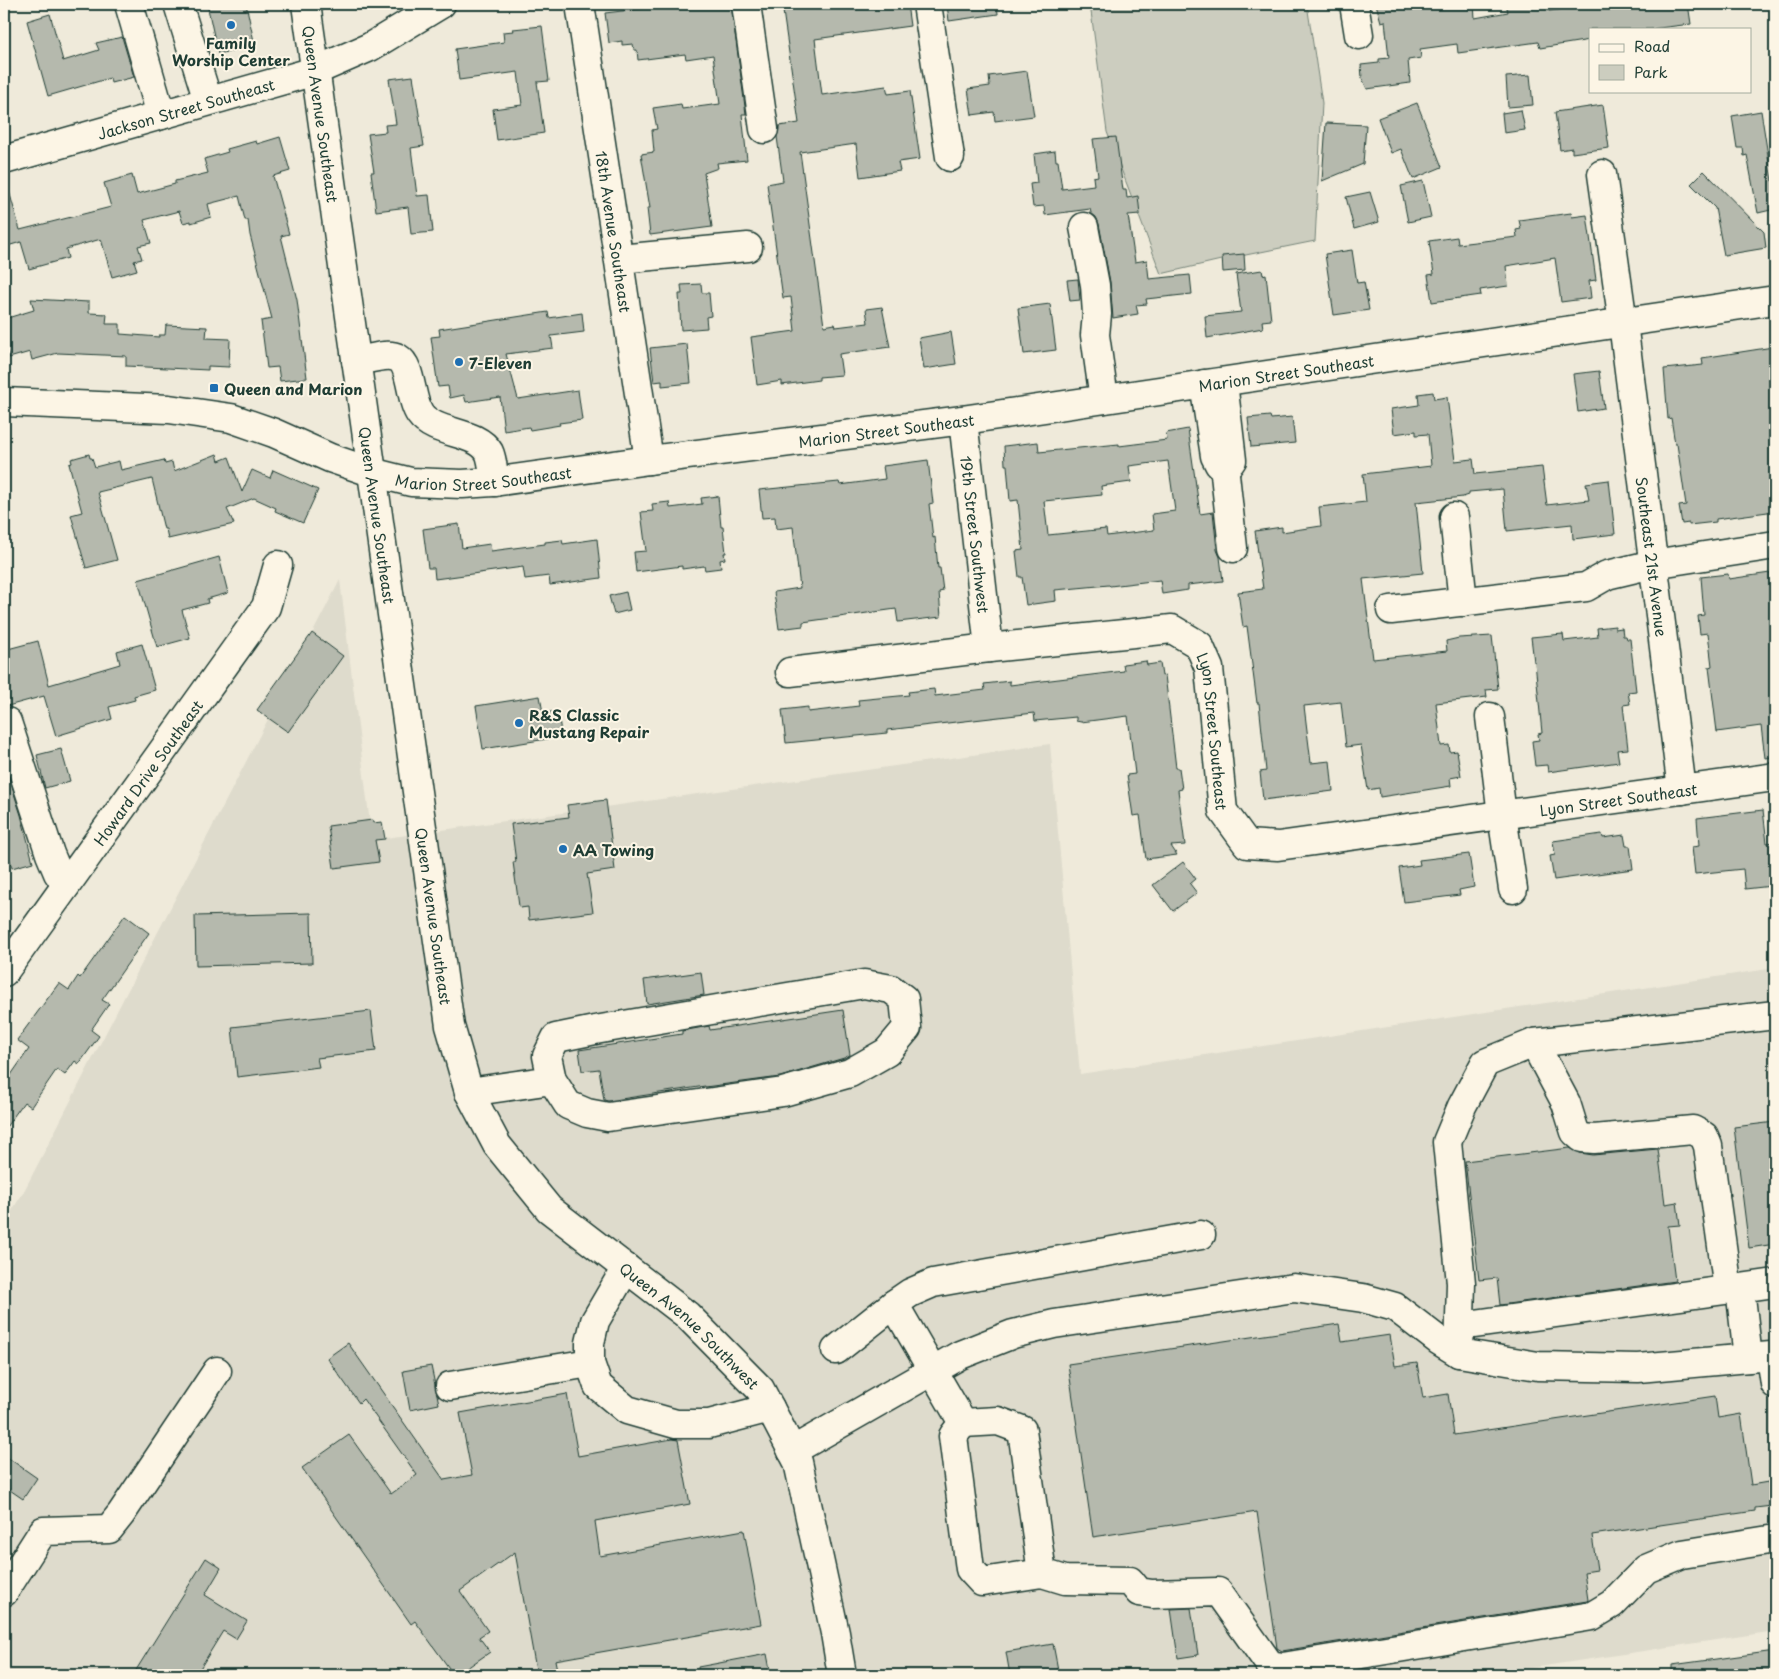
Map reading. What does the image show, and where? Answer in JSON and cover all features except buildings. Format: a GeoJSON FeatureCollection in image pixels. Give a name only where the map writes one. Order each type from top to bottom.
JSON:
{"type":"FeatureCollection","features":[{"type":"Feature","properties":{"kind":"street"},"geometry":{"type":"LineString","coordinates":[[129,4],[162,114]]}},
{"type":"Feature","properties":{"kind":"street"},"geometry":{"type":"LineString","coordinates":[[178,4],[208,101]]}},
{"type":"Feature","properties":{"kind":"street","name":"Queen Avenue Southeast"},"geometry":{"type":"LineString","coordinates":[[306,4],[450,1026]]}},
{"type":"Feature","properties":{"kind":"street","name":"Jackson Street Southeast"},"geometry":{"type":"LineString","coordinates":[[4,160],[315,71],[370,47],[441,4]]}},
{"type":"Feature","properties":{"kind":"street","name":"18th Avenue Southeast"},"geometry":{"type":"LineString","coordinates":[[580,4],[649,460]]}},
{"type":"Feature","properties":{"kind":"street"},"geometry":{"type":"LineString","coordinates":[[746,4],[764,129]]}},
{"type":"Feature","properties":{"kind":"street"},"geometry":{"type":"LineString","coordinates":[[927,4],[950,157]]}},
{"type":"Feature","properties":{"kind":"street"},"geometry":{"type":"LineString","coordinates":[[1354,4],[1359,35]]}},
{"type":"Feature","properties":{"kind":"street","name":"Southeast 21st Avenue"},"geometry":{"type":"LineString","coordinates":[[1602,174],[1623,323],[1682,790]]}},
{"type":"Feature","properties":{"kind":"street"},"geometry":{"type":"LineString","coordinates":[[1084,228],[1096,284],[1097,314],[1095,335],[1104,399]]}},
{"type":"Feature","properties":{"kind":"street"},"geometry":{"type":"LineString","coordinates":[[619,259],[748,247]]}},
{"type":"Feature","properties":{"kind":"street","name":"Marion Street Southeast"},"geometry":{"type":"LineString","coordinates":[[4,402],[169,409],[231,418],[274,433],[330,458],[371,472],[412,482],[462,484],[495,482],[649,460],[963,420],[1775,300]]}},
{"type":"Feature","properties":{"kind":"street"},"geometry":{"type":"LineString","coordinates":[[356,362],[391,356],[399,358],[405,365],[416,407],[420,415],[442,428],[479,442],[485,447],[490,454],[495,482]]}},
{"type":"Feature","properties":{"kind":"street"},"geometry":{"type":"LineString","coordinates":[[1214,383],[1232,460],[1224,465],[1233,548]]}},
{"type":"Feature","properties":{"kind":"street","name":"19th Street Southwest"},"geometry":{"type":"LineString","coordinates":[[963,420],[989,648]]}},
{"type":"Feature","properties":{"kind":"street"},"geometry":{"type":"LineString","coordinates":[[1454,517],[1463,602]]}},
{"type":"Feature","properties":{"kind":"street"},"geometry":{"type":"LineString","coordinates":[[1391,610],[1586,587],[1607,575],[1653,564],[1775,545]]}},
{"type":"Feature","properties":{"kind":"street","name":"Howard Drive Southeast"},"geometry":{"type":"LineString","coordinates":[[4,972],[266,606],[278,565]]}},
{"type":"Feature","properties":{"kind":"street","name":"Lyon Street Southeast"},"geometry":{"type":"LineString","coordinates":[[790,672],[989,648],[1172,629],[1198,645],[1209,668],[1223,811],[1247,844],[1278,846],[1775,777]]}},
{"type":"Feature","properties":{"kind":"street"},"geometry":{"type":"LineString","coordinates":[[1490,717],[1502,815],[1514,889]]}},
{"type":"Feature","properties":{"kind":"street"},"geometry":{"type":"LineString","coordinates":[[7,722],[50,854],[58,873],[66,885]]}},
{"type":"Feature","properties":{"kind":"street"},"geometry":{"type":"LineString","coordinates":[[864,984],[891,989],[904,999],[907,1028],[887,1052],[850,1074],[783,1092],[608,1117],[587,1113],[568,1105],[552,1080],[547,1056],[556,1038],[864,984]]}},
{"type":"Feature","properties":{"kind":"street"},"geometry":{"type":"LineString","coordinates":[[1459,1353],[1461,1283],[1447,1142],[1462,1106],[1485,1063],[1534,1042],[1775,1016]]}},
{"type":"Feature","properties":{"kind":"street","name":"Queen Avenue Southwest"},"geometry":{"type":"LineString","coordinates":[[450,1026],[470,1092],[498,1145],[549,1209],[687,1315],[760,1389],[798,1462],[835,1633],[842,1675]]}},
{"type":"Feature","properties":{"kind":"street"},"geometry":{"type":"LineString","coordinates":[[1534,1042],[1566,1103],[1574,1132],[1582,1138],[1693,1130],[1704,1136],[1708,1146],[1734,1288],[1765,1356],[1775,1384]]}},
{"type":"Feature","properties":{"kind":"street"},"geometry":{"type":"LineString","coordinates":[[470,1092],[552,1080]]}},
{"type":"Feature","properties":{"kind":"street"},"geometry":{"type":"LineString","coordinates":[[836,1350],[894,1304],[910,1293],[933,1283],[1201,1235]]}},
{"type":"Feature","properties":{"kind":"street"},"geometry":{"type":"LineString","coordinates":[[626,1268],[595,1321],[590,1343],[590,1363],[598,1386],[627,1410],[676,1424],[709,1424],[770,1408]]}},
{"type":"Feature","properties":{"kind":"street"},"geometry":{"type":"LineString","coordinates":[[1460,1326],[1775,1283]]}},
{"type":"Feature","properties":{"kind":"street"},"geometry":{"type":"LineString","coordinates":[[792,1451],[960,1355],[1013,1334],[1054,1324],[1294,1288],[1363,1298],[1395,1307],[1438,1340],[1459,1353],[1538,1366],[1638,1368],[1765,1356]]}},
{"type":"Feature","properties":{"kind":"street"},"geometry":{"type":"LineString","coordinates":[[894,1304],[963,1423]]}},
{"type":"Feature","properties":{"kind":"street"},"geometry":{"type":"LineString","coordinates":[[450,1386],[590,1363]]}},
{"type":"Feature","properties":{"kind":"street"},"geometry":{"type":"LineString","coordinates":[[4,1592],[43,1531],[109,1529],[217,1371]]}},
{"type":"Feature","properties":{"kind":"street"},"geometry":{"type":"LineString","coordinates":[[1042,1573],[1022,1430],[998,1421],[963,1423],[953,1436],[970,1569],[982,1582],[1042,1573],[1066,1580],[1130,1581],[1139,1592],[1152,1594],[1218,1592],[1270,1664],[1283,1668],[1592,1616],[1612,1604],[1646,1569],[1682,1554],[1775,1539]]}},
{"type":"Feature","properties":{"kind":"shaded area"},"geometry":{"type":"Polygon","coordinates":[[[340,580],[372,840],[1050,744],[1080,1074],[1775,968],[1775,1631],[1485,1675],[4,1675],[4,1223],[23,1193],[340,580]]]}},
{"type":"Feature","properties":{"kind":"green space"},"geometry":{"type":"Polygon","coordinates":[[[1090,4],[1307,4],[1322,103],[1315,241],[1161,274],[1107,132],[1090,4]]]}},
{"type":"Feature","properties":{"kind":"place","name":"Family Worship Center"},"geometry":{"type":"Point","coordinates":[231,25]}},
{"type":"Feature","properties":{"kind":"place","name":"7-Eleven"},"geometry":{"type":"Point","coordinates":[459,362]}},
{"type":"Feature","properties":{"kind":"place","name":"Queen and Marion"},"geometry":{"type":"Point","coordinates":[214,388]}},
{"type":"Feature","properties":{"kind":"place","name":"R&S Classic Mustang Repair"},"geometry":{"type":"Point","coordinates":[519,723]}},
{"type":"Feature","properties":{"kind":"place","name":"AA Towing"},"geometry":{"type":"Point","coordinates":[563,849]}}]}
